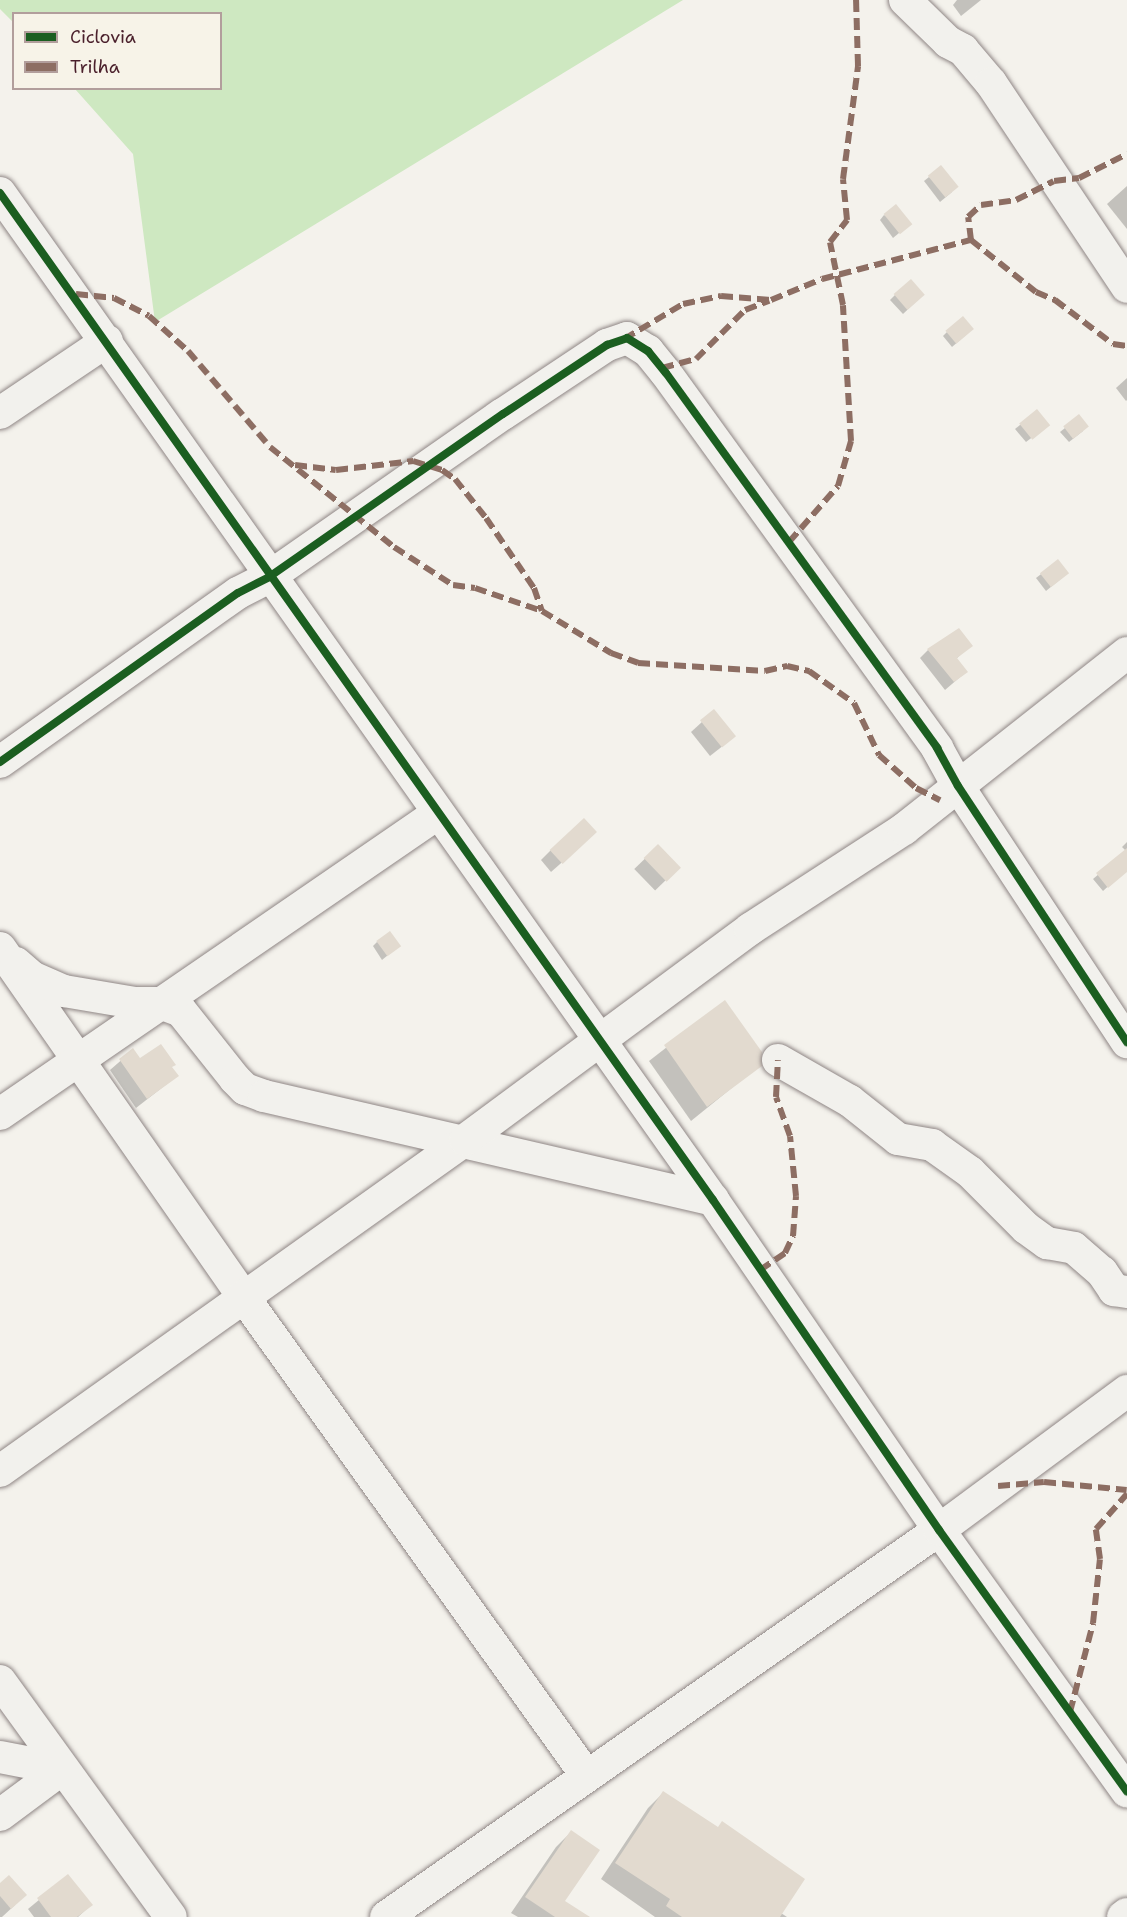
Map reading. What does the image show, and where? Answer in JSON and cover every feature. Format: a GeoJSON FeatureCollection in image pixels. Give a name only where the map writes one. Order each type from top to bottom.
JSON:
{"type":"FeatureCollection","features":[{"type":"Feature","properties":{"kind":"street"},"geometry":{"type":"LineString","coordinates":[[905,0],[948,42],[963,50],[991,83],[1127,287]]}},
{"type":"Feature","properties":{"kind":"street"},"geometry":{"type":"LineString","coordinates":[[0,193],[107,341],[436,814],[713,1200],[939,1530],[1127,1792]]}},
{"type":"Feature","properties":{"kind":"street"},"geometry":{"type":"LineString","coordinates":[[0,762],[238,593],[269,577],[503,414],[607,345],[627,338],[648,351],[666,373],[878,671],[937,748],[958,786],[1124,1031]]}},
{"type":"Feature","properties":{"kind":"street"},"geometry":{"type":"LineString","coordinates":[[0,413],[107,341]]}},
{"type":"Feature","properties":{"kind":"street"},"geometry":{"type":"LineString","coordinates":[[0,1471],[465,1140],[750,929],[904,829],[1127,653]]}},
{"type":"Feature","properties":{"kind":"street"},"geometry":{"type":"LineString","coordinates":[[0,1114],[436,814]]}},
{"type":"Feature","properties":{"kind":"street"},"geometry":{"type":"LineString","coordinates":[[1,950],[32,976],[64,992],[135,1003],[160,1003],[181,1011],[245,1089],[465,1140],[529,1159],[713,1200]]}},
{"type":"Feature","properties":{"kind":"street"},"geometry":{"type":"LineString","coordinates":[[1,950],[243,1296],[586,1775]]}},
{"type":"Feature","properties":{"kind":"street"},"geometry":{"type":"LineString","coordinates":[[778,1060],[850,1101],[898,1139],[932,1145],[970,1172],[1026,1228],[1047,1243],[1074,1248],[1102,1272],[1114,1290],[1127,1292]]}},
{"type":"Feature","properties":{"kind":"street"},"geometry":{"type":"LineString","coordinates":[[386,1917],[939,1530],[1127,1391]]}},
{"type":"Feature","properties":{"kind":"street"},"geometry":{"type":"LineString","coordinates":[[0,1681],[171,1917]]}},
{"type":"Feature","properties":{"kind":"street"},"geometry":{"type":"LineString","coordinates":[[0,1757],[62,1769]]}},
{"type":"Feature","properties":{"kind":"street"},"geometry":{"type":"LineString","coordinates":[[0,1815],[62,1769]]}},
{"type":"Feature","properties":{"kind":"street"},"geometry":{"type":"LineString","coordinates":[[1123,1917],[1127,1914]]}},
{"type":"Feature","properties":{"kind":"green space"},"geometry":{"type":"Polygon","coordinates":[[[0,0],[683,0],[155,322],[133,154],[76,90],[222,90],[222,12],[12,12],[12,21],[0,9],[0,0]]]}},
{"type":"Feature","properties":{"kind":"building"},"geometry":{"type":"Polygon","coordinates":[[[941,165],[959,187],[945,197],[928,176],[941,165]]]}},
{"type":"Feature","properties":{"kind":"building"},"geometry":{"type":"Polygon","coordinates":[[[896,204],[912,224],[900,234],[884,214],[896,204]]]}},
{"type":"Feature","properties":{"kind":"building"},"geometry":{"type":"Polygon","coordinates":[[[911,279],[925,295],[907,310],[894,294],[911,279]]]}},
{"type":"Feature","properties":{"kind":"building"},"geometry":{"type":"Polygon","coordinates":[[[963,316],[974,329],[956,344],[945,331],[963,316]]]}},
{"type":"Feature","properties":{"kind":"building"},"geometry":{"type":"Polygon","coordinates":[[[1037,409],[1050,425],[1032,440],[1019,423],[1037,409]]]}},
{"type":"Feature","properties":{"kind":"building"},"geometry":{"type":"Polygon","coordinates":[[[1079,414],[1089,427],[1073,439],[1063,426],[1079,414]]]}},
{"type":"Feature","properties":{"kind":"building"},"geometry":{"type":"Polygon","coordinates":[[[1058,559],[1069,573],[1051,587],[1040,573],[1058,559]]]}},
{"type":"Feature","properties":{"kind":"building"},"geometry":{"type":"Polygon","coordinates":[[[959,628],[973,646],[957,658],[968,672],[954,682],[927,649],[959,628]]]}},
{"type":"Feature","properties":{"kind":"building"},"geometry":{"type":"Polygon","coordinates":[[[714,709],[736,736],[722,748],[700,720],[714,709]]]}},
{"type":"Feature","properties":{"kind":"building"},"geometry":{"type":"Polygon","coordinates":[[[584,818],[597,832],[563,864],[550,850],[584,818]]]}},
{"type":"Feature","properties":{"kind":"building"},"geometry":{"type":"Polygon","coordinates":[[[658,844],[681,868],[667,882],[644,858],[658,844]]]}},
{"type":"Feature","properties":{"kind":"building"},"geometry":{"type":"Polygon","coordinates":[[[1127,848],[1127,872],[1108,888],[1096,873],[1127,848]]]}},
{"type":"Feature","properties":{"kind":"building"},"geometry":{"type":"Polygon","coordinates":[[[390,931],[401,946],[387,956],[376,941],[390,931]]]}},
{"type":"Feature","properties":{"kind":"building"},"geometry":{"type":"Polygon","coordinates":[[[725,1000],[762,1052],[762,1066],[707,1107],[664,1045],[725,1000]]]}},
{"type":"Feature","properties":{"kind":"building"},"geometry":{"type":"Polygon","coordinates":[[[161,1044],[176,1065],[172,1067],[179,1076],[147,1099],[119,1059],[133,1048],[140,1058],[161,1044]]]}},
{"type":"Feature","properties":{"kind":"building"},"geometry":{"type":"Polygon","coordinates":[[[663,1791],[718,1827],[722,1821],[805,1879],[780,1917],[682,1917],[666,1906],[670,1899],[615,1863],[663,1791]]]}},
{"type":"Feature","properties":{"kind":"building"},"geometry":{"type":"Polygon","coordinates":[[[571,1830],[600,1850],[565,1901],[590,1917],[555,1917],[525,1897],[571,1830]]]}},
{"type":"Feature","properties":{"kind":"building"},"geometry":{"type":"Polygon","coordinates":[[[68,1874],[93,1905],[77,1917],[51,1917],[37,1898],[68,1874]]]}},
{"type":"Feature","properties":{"kind":"building"},"geometry":{"type":"Polygon","coordinates":[[[9,1875],[27,1895],[11,1909],[0,1896],[0,1883],[9,1875]]]}},
{"type":"Feature","properties":{"kind":"marked path"},"geometry":{"type":"LineString","coordinates":[[789,542],[838,486],[851,441],[843,305],[830,242],[847,220],[843,179],[858,66],[856,0]]}},
{"type":"Feature","properties":{"kind":"marked path"},"geometry":{"type":"LineString","coordinates":[[971,240],[968,217],[981,205],[1016,200],[1054,181],[1079,178],[1127,154]]}},
{"type":"Feature","properties":{"kind":"marked path"},"geometry":{"type":"LineString","coordinates":[[624,339],[683,304],[721,296],[771,300],[822,279],[971,240],[1036,292],[1055,300],[1113,344],[1127,346]]}},
{"type":"Feature","properties":{"kind":"marked path"},"geometry":{"type":"LineString","coordinates":[[76,294],[114,298],[149,316],[188,351],[270,447],[394,547],[453,585],[475,588],[542,611],[611,653],[638,663],[765,671],[787,666],[809,671],[854,703],[879,755],[916,788],[940,800]]}},
{"type":"Feature","properties":{"kind":"marked path"},"geometry":{"type":"LineString","coordinates":[[662,368],[696,359],[745,310],[769,301]]}},
{"type":"Feature","properties":{"kind":"marked path"},"geometry":{"type":"LineString","coordinates":[[295,465],[336,470],[413,461],[442,470],[455,479],[486,518],[534,588],[542,611]]}},
{"type":"Feature","properties":{"kind":"marked path"},"geometry":{"type":"LineString","coordinates":[[760,1270],[785,1253],[793,1236],[796,1196],[790,1136],[776,1097],[778,1060]]}},
{"type":"Feature","properties":{"kind":"marked path"},"geometry":{"type":"LineString","coordinates":[[998,1486],[1044,1482],[1127,1490]]}},
{"type":"Feature","properties":{"kind":"marked path"},"geometry":{"type":"LineString","coordinates":[[1070,1712],[1093,1623],[1100,1559],[1096,1529],[1127,1494]]}},
{"type":"Feature","properties":{"kind":"cycle path"},"geometry":{"type":"LineString","coordinates":[[0,193],[713,1200],[939,1530],[1127,1792]]}},
{"type":"Feature","properties":{"kind":"cycle path"},"geometry":{"type":"LineString","coordinates":[[0,762],[238,593],[269,577],[503,414],[607,345],[627,338],[648,351],[666,373],[937,748],[958,786],[1127,1042]]}}]}
